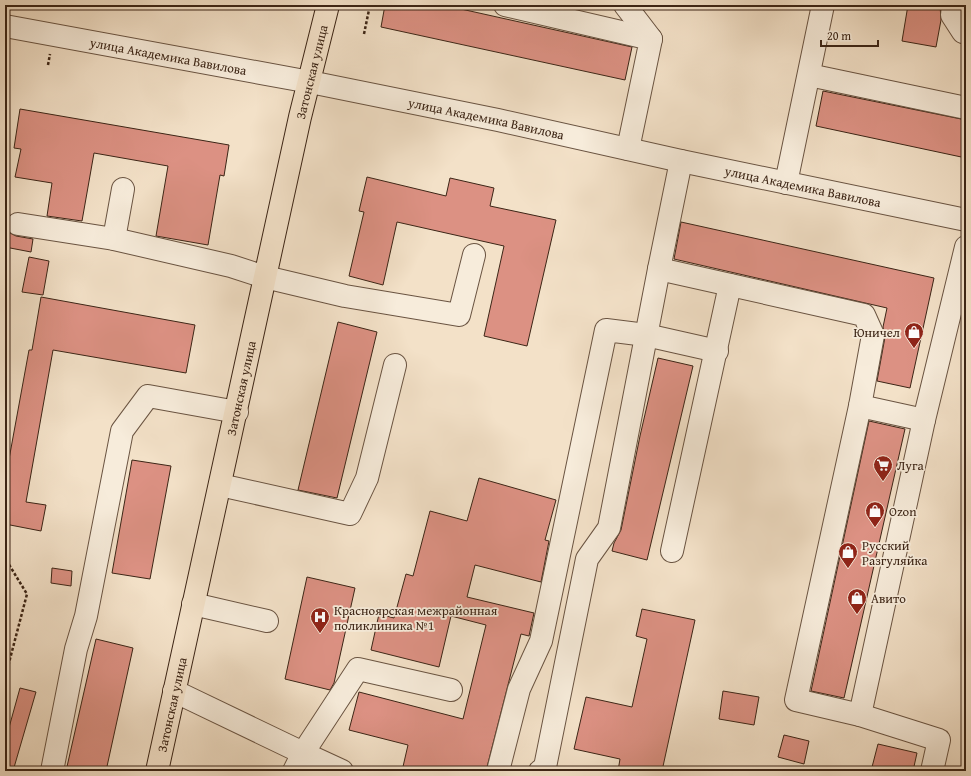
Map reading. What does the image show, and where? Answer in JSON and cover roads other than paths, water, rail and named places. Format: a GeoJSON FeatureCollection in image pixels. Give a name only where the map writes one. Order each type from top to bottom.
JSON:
{"type":"FeatureCollection","features":[{"type":"Feature","properties":{"kind":"main road","name":"Затонская улица"},"geometry":{"type":"LineString","coordinates":[[157,771],[265,277],[328,5]]}},
{"type":"Feature","properties":{"kind":"street"},"geometry":{"type":"LineString","coordinates":[[505,5],[650,39]]}},
{"type":"Feature","properties":{"kind":"street"},"geometry":{"type":"LineString","coordinates":[[625,5],[650,39],[628,149]]}},
{"type":"Feature","properties":{"kind":"street"},"geometry":{"type":"LineString","coordinates":[[786,183],[824,5]]}},
{"type":"Feature","properties":{"kind":"street"},"geometry":{"type":"LineString","coordinates":[[953,5],[952,15],[963,32],[966,32]]}},
{"type":"Feature","properties":{"kind":"street","name":"улица Академика Вавилова"},"geometry":{"type":"LineString","coordinates":[[5,26],[310,82],[498,120],[681,161],[966,220]]}},
{"type":"Feature","properties":{"kind":"street"},"geometry":{"type":"LineString","coordinates":[[809,75],[966,108]]}},
{"type":"Feature","properties":{"kind":"street"},"geometry":{"type":"LineString","coordinates":[[540,771],[545,767],[587,559],[609,528],[681,161]]}},
{"type":"Feature","properties":{"kind":"street"},"geometry":{"type":"LineString","coordinates":[[114,239],[123,189]]}},
{"type":"Feature","properties":{"kind":"street"},"geometry":{"type":"LineString","coordinates":[[18,224],[114,239],[230,266],[265,277],[345,296],[459,315],[474,255]]}},
{"type":"Feature","properties":{"kind":"street"},"geometry":{"type":"LineString","coordinates":[[860,715],[924,420],[966,247]]}},
{"type":"Feature","properties":{"kind":"street"},"geometry":{"type":"LineString","coordinates":[[659,269],[864,316],[873,335],[860,406],[796,700],[860,715],[939,740],[932,771]]}},
{"type":"Feature","properties":{"kind":"street"},"geometry":{"type":"LineString","coordinates":[[672,551],[717,351],[730,285]]}},
{"type":"Feature","properties":{"kind":"street"},"geometry":{"type":"LineString","coordinates":[[498,771],[519,689],[541,641],[606,330],[646,335],[717,351]]}},
{"type":"Feature","properties":{"kind":"street"},"geometry":{"type":"LineString","coordinates":[[220,485],[350,514],[367,478],[395,365]]}},
{"type":"Feature","properties":{"kind":"street"},"geometry":{"type":"LineString","coordinates":[[52,771],[76,649],[86,616],[122,431],[148,396],[236,412]]}},
{"type":"Feature","properties":{"kind":"street"},"geometry":{"type":"LineString","coordinates":[[860,406],[924,420]]}},
{"type":"Feature","properties":{"kind":"street"},"geometry":{"type":"LineString","coordinates":[[193,604],[267,621]]}},
{"type":"Feature","properties":{"kind":"street"},"geometry":{"type":"LineString","coordinates":[[299,762],[358,669],[451,690]]}},
{"type":"Feature","properties":{"kind":"street"},"geometry":{"type":"LineString","coordinates":[[174,691],[299,762],[342,771]]}},
{"type":"Feature","properties":{"kind":"place","name":"Юничел"},"geometry":{"type":"Point","coordinates":[914,349]}},
{"type":"Feature","properties":{"kind":"place","name":"Луга"},"geometry":{"type":"Point","coordinates":[883,482]}},
{"type":"Feature","properties":{"kind":"place","name":"Ozon"},"geometry":{"type":"Point","coordinates":[875,528]}},
{"type":"Feature","properties":{"kind":"place","name":"Русский Разгуляйка"},"geometry":{"type":"Point","coordinates":[848,569]}},
{"type":"Feature","properties":{"kind":"place","name":"Авито"},"geometry":{"type":"Point","coordinates":[857,615]}},
{"type":"Feature","properties":{"kind":"place","name":"Красноярская межрайонная поликлиника №1"},"geometry":{"type":"Point","coordinates":[320,634]}}]}
